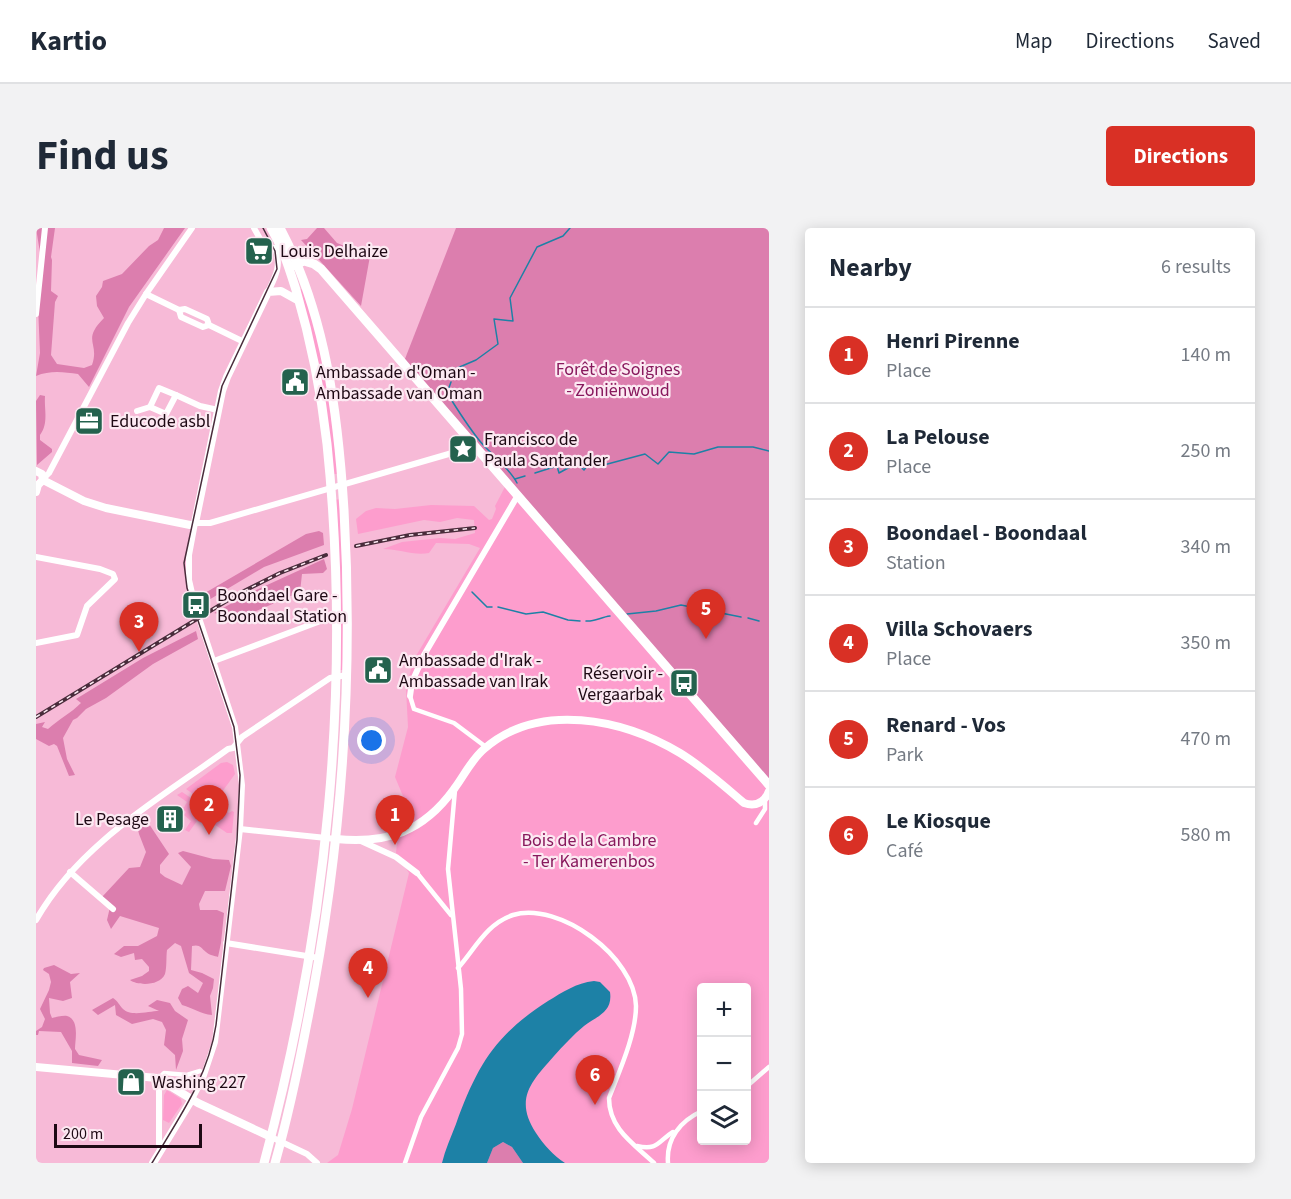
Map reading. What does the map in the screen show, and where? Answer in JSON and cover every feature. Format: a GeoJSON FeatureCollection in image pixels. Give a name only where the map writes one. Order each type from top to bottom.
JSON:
{"type":"FeatureCollection","features":[{"type":"Feature","properties":{"kind":"main road"},"geometry":{"type":"LineString","coordinates":[[271,228],[279,249],[300,275],[314,312],[328,367],[336,419],[348,580],[347,675],[336,839],[319,958],[275,1163]]}},
{"type":"Feature","properties":{"kind":"main road"},"geometry":{"type":"LineString","coordinates":[[264,1163],[290,1053],[309,956],[325,837],[336,676],[337,617],[331,488],[318,374],[299,301],[293,267],[280,228]]}},
{"type":"Feature","properties":{"kind":"main road"},"geometry":{"type":"LineString","coordinates":[[293,267],[304,261],[314,264],[327,278],[769,785]]}},
{"type":"Feature","properties":{"kind":"main road"},"geometry":{"type":"LineString","coordinates":[[300,275],[315,272],[327,278]]}},
{"type":"Feature","properties":{"kind":"street"},"geometry":{"type":"LineString","coordinates":[[36,314],[45,228]]}},
{"type":"Feature","properties":{"kind":"street"},"geometry":{"type":"LineString","coordinates":[[39,481],[47,476],[146,294],[192,228]]}},
{"type":"Feature","properties":{"kind":"street"},"geometry":{"type":"LineString","coordinates":[[153,1163],[192,1099],[213,1051],[240,829],[242,785],[238,742],[230,708],[196,609],[188,569],[195,523],[225,381],[279,267],[279,249],[264,246],[254,228]]}},
{"type":"Feature","properties":{"kind":"street"},"geometry":{"type":"LineString","coordinates":[[268,292],[281,291],[299,301]]}},
{"type":"Feature","properties":{"kind":"street"},"geometry":{"type":"LineString","coordinates":[[146,294],[179,310],[181,316],[192,322],[203,327],[209,325],[244,342]]}},
{"type":"Feature","properties":{"kind":"street"},"geometry":{"type":"LineString","coordinates":[[137,411],[150,406],[159,388],[200,406],[218,410]]}},
{"type":"Feature","properties":{"kind":"street"},"geometry":{"type":"LineString","coordinates":[[150,406],[166,414],[176,395]]}},
{"type":"Feature","properties":{"kind":"street"},"geometry":{"type":"LineString","coordinates":[[39,481],[106,508],[190,525],[210,523],[459,451]]}},
{"type":"Feature","properties":{"kind":"street"},"geometry":{"type":"LineString","coordinates":[[486,747],[454,723],[414,709],[410,696],[412,682],[424,655],[518,495]]}},
{"type":"Feature","properties":{"kind":"street"},"geometry":{"type":"LineString","coordinates":[[36,557],[100,568],[113,574],[115,579],[87,606],[77,635],[36,643]]}},
{"type":"Feature","properties":{"kind":"street"},"geometry":{"type":"LineString","coordinates":[[214,661],[331,617],[337,617]]}},
{"type":"Feature","properties":{"kind":"street"},"geometry":{"type":"LineString","coordinates":[[36,920],[70,872],[109,834],[228,749],[233,748],[242,737],[330,678],[347,675]]}},
{"type":"Feature","properties":{"kind":"street"},"geometry":{"type":"LineString","coordinates":[[240,829],[361,841],[385,838],[410,830],[443,804],[468,767],[486,747],[510,733],[544,722],[584,721],[611,725],[654,740],[680,753],[749,805],[765,800]]}},
{"type":"Feature","properties":{"kind":"street"},"geometry":{"type":"LineString","coordinates":[[405,1163],[429,1100],[453,1058],[460,1040],[462,1011],[448,869],[456,787]]}},
{"type":"Feature","properties":{"kind":"street"},"geometry":{"type":"LineString","coordinates":[[756,823],[765,809],[765,800],[769,791]]}},
{"type":"Feature","properties":{"kind":"street"},"geometry":{"type":"LineString","coordinates":[[384,851],[385,838]]}},
{"type":"Feature","properties":{"kind":"street"},"geometry":{"type":"LineString","coordinates":[[361,841],[408,865],[452,916]]}},
{"type":"Feature","properties":{"kind":"street"},"geometry":{"type":"LineString","coordinates":[[70,872],[113,909]]}},
{"type":"Feature","properties":{"kind":"street"},"geometry":{"type":"LineString","coordinates":[[458,968],[480,938],[493,926],[512,916],[530,912],[577,927],[606,949],[625,973],[636,1004],[633,1028],[609,1098],[609,1106],[617,1128],[654,1163]]}},
{"type":"Feature","properties":{"kind":"street"},"geometry":{"type":"LineString","coordinates":[[226,944],[319,958]]}},
{"type":"Feature","properties":{"kind":"street"},"geometry":{"type":"LineString","coordinates":[[751,1083],[769,1066]]}},
{"type":"Feature","properties":{"kind":"street"},"geometry":{"type":"LineString","coordinates":[[36,1067],[161,1078],[192,1099],[307,1154],[317,1163]]}},
{"type":"Feature","properties":{"kind":"street"},"geometry":{"type":"LineString","coordinates":[[162,1148],[159,1144],[161,1078],[164,1073],[192,1075],[200,1071]]}},
{"type":"Feature","properties":{"kind":"street"},"geometry":{"type":"LineString","coordinates":[[649,1158],[655,1146],[697,1114]]}},
{"type":"Feature","properties":{"kind":"street"},"geometry":{"type":"LineString","coordinates":[[668,1163],[669,1148],[675,1131]]}},
{"type":"Feature","properties":{"kind":"street"},"geometry":{"type":"LineString","coordinates":[[637,1146],[647,1148],[655,1146]]}},
{"type":"Feature","properties":{"kind":"green space"},"geometry":{"type":"Polygon","coordinates":[[[36,228],[55,228],[51,257],[51,291],[58,296],[55,302],[51,355],[57,364],[84,368],[92,365],[94,351],[92,337],[104,318],[97,306],[96,296],[103,281],[122,274],[149,246],[158,240],[164,228],[185,228],[129,307],[89,387],[78,374],[52,372],[36,376],[40,353],[38,306],[42,265],[36,228]]]}},
{"type":"Feature","properties":{"kind":"green space"},"geometry":{"type":"Polygon","coordinates":[[[317,228],[324,228],[337,243],[370,256],[361,306],[301,240],[307,239],[317,228]]]}},
{"type":"Feature","properties":{"kind":"green space","name":"Bois de la Cambre - Ter Kamerenbos"},"geometry":{"type":"Polygon","coordinates":[[[456,228],[769,787],[769,1163],[327,1163],[338,1155],[352,1109],[409,873],[396,853],[398,831],[408,826],[413,820],[395,777],[408,727],[406,689],[413,661],[480,548],[469,544],[436,543],[429,553],[423,554],[383,549],[402,542],[440,538],[455,539],[475,533],[474,520],[457,518],[440,522],[424,520],[358,534],[356,519],[366,511],[376,508],[395,509],[431,505],[474,506],[489,520],[492,519],[495,506],[507,483],[456,228]]]}},
{"type":"Feature","properties":{"kind":"green space","name":"Forêt de Soignes - Zoniënwoud"},"geometry":{"type":"Polygon","coordinates":[[[456,228],[769,228],[769,787],[403,364],[456,228]]]}},
{"type":"Feature","properties":{"kind":"green space"},"geometry":{"type":"Polygon","coordinates":[[[303,289],[323,355],[339,474],[332,474],[298,290],[303,289]]]}},
{"type":"Feature","properties":{"kind":"green space"},"geometry":{"type":"Polygon","coordinates":[[[40,395],[45,396],[46,416],[40,440],[52,449],[52,452],[37,465],[36,401],[40,395]]]}},
{"type":"Feature","properties":{"kind":"green space"},"geometry":{"type":"Polygon","coordinates":[[[341,499],[344,670],[339,670],[334,500],[341,499]]]}},
{"type":"Feature","properties":{"kind":"green space"},"geometry":{"type":"Polygon","coordinates":[[[319,531],[323,533],[324,545],[264,567],[202,604],[198,597],[306,534],[319,531]]]}},
{"type":"Feature","properties":{"kind":"green space"},"geometry":{"type":"Polygon","coordinates":[[[324,559],[327,569],[323,573],[302,574],[300,592],[238,619],[214,613],[252,592],[324,559]]]}},
{"type":"Feature","properties":{"kind":"green space"},"geometry":{"type":"Polygon","coordinates":[[[196,631],[198,639],[153,664],[73,720],[63,738],[67,759],[75,775],[69,776],[57,746],[54,744],[49,746],[36,739],[36,724],[45,722],[42,727],[48,729],[81,703],[76,699],[143,658],[196,631]]]}},
{"type":"Feature","properties":{"kind":"green space"},"geometry":{"type":"Polygon","coordinates":[[[227,762],[233,765],[235,774],[214,803],[229,813],[234,812],[232,833],[227,833],[205,818],[201,823],[197,821],[189,832],[185,830],[191,821],[184,815],[186,812],[183,809],[187,802],[177,795],[182,792],[191,798],[193,794],[186,789],[221,763],[227,762]]]}},
{"type":"Feature","properties":{"kind":"green space"},"geometry":{"type":"Polygon","coordinates":[[[143,819],[149,824],[169,854],[160,865],[160,873],[165,877],[182,885],[191,867],[178,853],[183,851],[213,859],[229,860],[231,866],[225,891],[205,891],[199,904],[200,910],[217,910],[224,913],[218,957],[209,954],[199,946],[192,946],[191,970],[214,979],[210,996],[212,1015],[182,1005],[178,998],[182,989],[188,986],[198,993],[203,983],[189,973],[181,946],[175,943],[167,950],[165,974],[159,981],[149,984],[130,980],[149,971],[149,967],[142,959],[135,960],[134,953],[121,957],[114,954],[124,946],[138,946],[157,936],[159,928],[120,916],[111,929],[107,920],[110,907],[102,897],[129,868],[140,867],[146,852],[137,825],[143,819]]]}},
{"type":"Feature","properties":{"kind":"green space"},"geometry":{"type":"Polygon","coordinates":[[[54,965],[71,974],[80,973],[70,982],[72,998],[63,1001],[49,998],[52,1018],[66,1016],[71,1018],[76,1031],[75,1049],[79,1055],[102,1060],[98,1066],[72,1063],[72,1051],[61,1032],[39,1031],[36,1035],[36,1031],[42,1027],[45,1019],[40,1009],[51,982],[49,974],[43,970],[54,965]]]}},
{"type":"Feature","properties":{"kind":"green space"},"geometry":{"type":"Polygon","coordinates":[[[113,998],[123,1009],[131,1013],[159,1011],[148,1006],[157,1000],[170,1003],[175,1011],[188,1020],[182,1039],[183,1051],[176,1070],[175,1055],[164,1045],[166,1030],[162,1022],[153,1019],[132,1024],[116,1015],[115,1005],[98,1015],[92,1010],[113,998]]]}},
{"type":"Feature","properties":{"kind":"green space"},"geometry":{"type":"Polygon","coordinates":[[[167,1090],[181,1099],[182,1104],[169,1123],[163,1120],[164,1095],[167,1090]]]}},
{"type":"Feature","properties":{"kind":"green space"},"geometry":{"type":"Polygon","coordinates":[[[503,1142],[512,1147],[523,1163],[487,1163],[493,1148],[503,1142]]]}},
{"type":"Feature","properties":{"kind":"water"},"geometry":{"type":"Polygon","coordinates":[[[594,981],[600,982],[610,992],[607,1009],[576,1033],[538,1074],[528,1092],[526,1101],[526,1110],[536,1133],[549,1150],[565,1163],[523,1163],[512,1147],[503,1142],[493,1148],[487,1163],[442,1163],[472,1085],[480,1069],[501,1040],[514,1026],[548,1001],[575,986],[594,981]]]}},
{"type":"Feature","properties":{"kind":"waterway"},"geometry":{"type":"LineString","coordinates":[[453,377],[455,369],[476,360],[498,344],[494,319],[513,321],[510,298],[537,247],[563,236],[570,228]]}},
{"type":"Feature","properties":{"kind":"waterway"},"geometry":{"type":"LineString","coordinates":[[451,382],[447,393],[458,411],[479,440],[509,471],[517,483]]}},
{"type":"Feature","properties":{"kind":"waterway"},"geometry":{"type":"LineString","coordinates":[[535,473],[557,466],[559,473],[577,463],[584,470],[592,459],[600,466],[645,454],[658,464],[669,452],[694,454],[718,447],[753,447],[769,451]]}},
{"type":"Feature","properties":{"kind":"waterway"},"geometry":{"type":"LineString","coordinates":[[515,479],[525,476]]}},
{"type":"Feature","properties":{"kind":"waterway"},"geometry":{"type":"LineString","coordinates":[[472,592],[487,607],[492,607]]}},
{"type":"Feature","properties":{"kind":"waterway"},"geometry":{"type":"LineString","coordinates":[[627,614],[656,611],[681,605],[741,617]]}},
{"type":"Feature","properties":{"kind":"waterway"},"geometry":{"type":"LineString","coordinates":[[498,607],[526,614],[543,612],[568,620],[580,621]]}},
{"type":"Feature","properties":{"kind":"waterway"},"geometry":{"type":"LineString","coordinates":[[586,621],[610,616]]}},
{"type":"Feature","properties":{"kind":"waterway"},"geometry":{"type":"LineString","coordinates":[[748,618],[759,621]]}},
{"type":"Feature","properties":{"kind":"tram line"},"geometry":{"type":"LineString","coordinates":[[152,1163],[182,1114],[199,1080],[216,1025],[237,840],[240,775],[234,727],[187,588],[184,563],[222,386],[277,269],[275,251],[263,228]]}},
{"type":"Feature","properties":{"kind":"railway"},"geometry":{"type":"LineString","coordinates":[[356,546],[410,535],[475,528]]}},
{"type":"Feature","properties":{"kind":"railway"},"geometry":{"type":"LineString","coordinates":[[36,717],[238,594],[280,573],[326,555]]}},
{"type":"Feature","properties":{"kind":"place","name":"Louis Delhaize"},"geometry":{"type":"Point","coordinates":[259,251]}},
{"type":"Feature","properties":{"kind":"place","name":"Ambassade d'Oman - Ambassade van Oman"},"geometry":{"type":"Point","coordinates":[295,382]}},
{"type":"Feature","properties":{"kind":"place","name":"Educode asbl"},"geometry":{"type":"Point","coordinates":[89,421]}},
{"type":"Feature","properties":{"kind":"place","name":"Francisco de Paula Santander"},"geometry":{"type":"Point","coordinates":[463,449]}},
{"type":"Feature","properties":{"kind":"place","name":"Boondael Gare - Boondaal Station"},"geometry":{"type":"Point","coordinates":[196,605]}},
{"type":"Feature","properties":{"kind":"place","name":"Renard - Vos"},"geometry":{"type":"Point","coordinates":[706,639]}},
{"type":"Feature","properties":{"kind":"place","name":"Boondael - Boondaal"},"geometry":{"type":"Point","coordinates":[139,652]}},
{"type":"Feature","properties":{"kind":"place","name":"Ambassade d'Irak - Ambassade van Irak"},"geometry":{"type":"Point","coordinates":[378,670]}},
{"type":"Feature","properties":{"kind":"place","name":"Réservoir - Vergaarbak"},"geometry":{"type":"Point","coordinates":[684,683]}},
{"type":"Feature","properties":{"kind":"place","name":"Le Pesage"},"geometry":{"type":"Point","coordinates":[170,819]}},
{"type":"Feature","properties":{"kind":"place","name":"La Pelouse"},"geometry":{"type":"Point","coordinates":[209,835]}},
{"type":"Feature","properties":{"kind":"place","name":"Henri Pirenne"},"geometry":{"type":"Point","coordinates":[395,845]}},
{"type":"Feature","properties":{"kind":"place","name":"Villa Schovaers"},"geometry":{"type":"Point","coordinates":[368,998]}},
{"type":"Feature","properties":{"kind":"place","name":"Washing 227"},"geometry":{"type":"Point","coordinates":[131,1082]}},
{"type":"Feature","properties":{"kind":"place","name":"Le Kiosque"},"geometry":{"type":"Point","coordinates":[595,1105]}}]}
